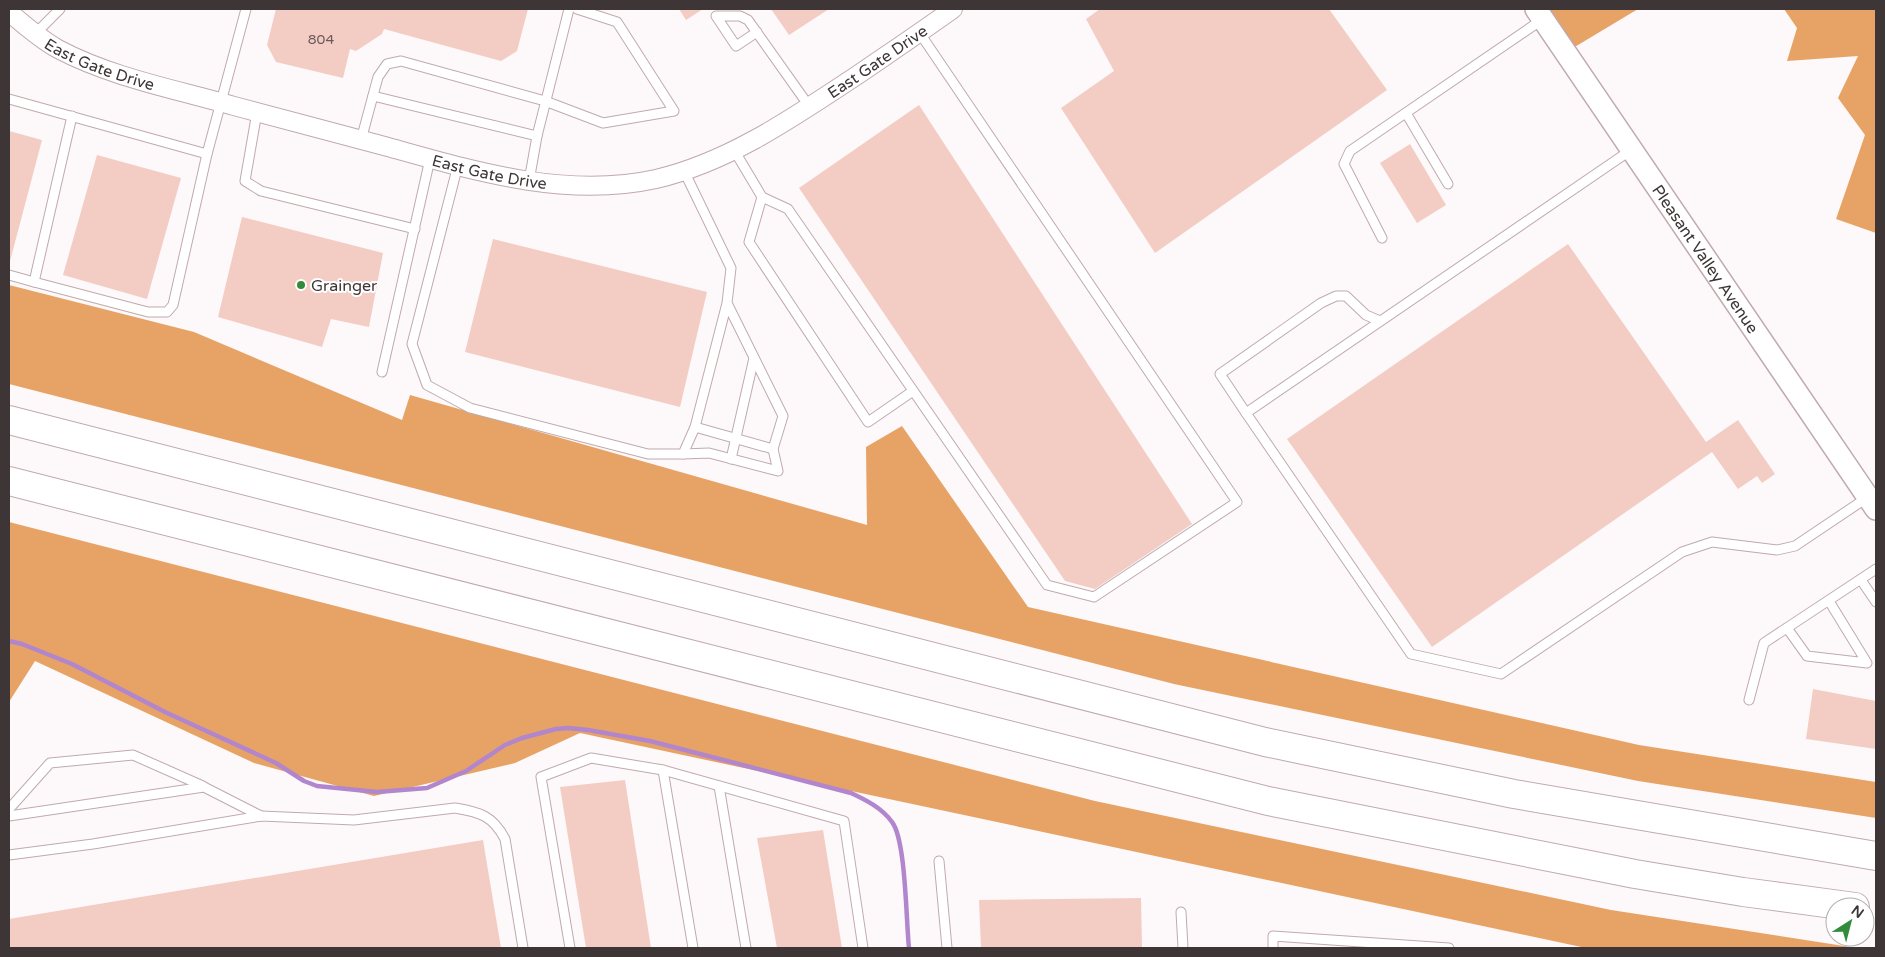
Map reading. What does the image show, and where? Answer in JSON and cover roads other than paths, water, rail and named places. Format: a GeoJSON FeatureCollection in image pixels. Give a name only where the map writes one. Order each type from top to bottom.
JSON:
{"type":"FeatureCollection","features":[{"type":"Feature","properties":{"kind":"highway"},"geometry":{"type":"LineString","coordinates":[[9,420],[1266,742],[1514,794],[1876,856]]}},
{"type":"Feature","properties":{"kind":"highway"},"geometry":{"type":"LineString","coordinates":[[9,481],[1268,801],[1636,874],[1780,898],[1825,903]]}},
{"type":"Feature","properties":{"kind":"street","name":"East Gate Drive"},"geometry":{"type":"LineString","coordinates":[[9,13],[56,48],[139,81],[458,166],[529,181],[600,186],[628,184],[684,171],[734,150],[809,106],[953,9]]}},
{"type":"Feature","properties":{"kind":"street","name":"Pleasant Valley Avenue"},"geometry":{"type":"LineString","coordinates":[[1540,14],[1872,503]]}},
{"type":"Feature","properties":{"kind":"lane"},"geometry":{"type":"LineString","coordinates":[[35,34],[60,9]]}},
{"type":"Feature","properties":{"kind":"lane"},"geometry":{"type":"LineString","coordinates":[[9,275],[148,312],[167,312],[173,305],[207,154],[246,9]]}},
{"type":"Feature","properties":{"kind":"lane"},"geometry":{"type":"LineString","coordinates":[[529,181],[545,101],[569,9]]}},
{"type":"Feature","properties":{"kind":"lane"},"geometry":{"type":"LineString","coordinates":[[361,140],[378,77],[387,64],[401,60],[545,101],[603,123],[674,111],[617,22],[577,9]]}},
{"type":"Feature","properties":{"kind":"lane"},"geometry":{"type":"LineString","coordinates":[[1382,238],[1344,164],[1350,151],[1406,113],[1540,14]]}},
{"type":"Feature","properties":{"kind":"lane"},"geometry":{"type":"LineString","coordinates":[[757,32],[809,106]]}},
{"type":"Feature","properties":{"kind":"lane"},"geometry":{"type":"LineString","coordinates":[[734,150],[762,196],[788,209],[1047,585],[1094,597],[1236,502],[919,32]]}},
{"type":"Feature","properties":{"kind":"lane"},"geometry":{"type":"LineString","coordinates":[[373,96],[537,136]]}},
{"type":"Feature","properties":{"kind":"lane"},"geometry":{"type":"LineString","coordinates":[[9,98],[207,154]]}},
{"type":"Feature","properties":{"kind":"lane"},"geometry":{"type":"LineString","coordinates":[[257,112],[245,181],[262,191],[415,229]]}},
{"type":"Feature","properties":{"kind":"lane"},"geometry":{"type":"LineString","coordinates":[[1406,113],[1448,184]]}},
{"type":"Feature","properties":{"kind":"lane"},"geometry":{"type":"LineString","coordinates":[[34,282],[72,116]]}},
{"type":"Feature","properties":{"kind":"lane"},"geometry":{"type":"LineString","coordinates":[[1246,413],[1631,150]]}},
{"type":"Feature","properties":{"kind":"lane"},"geometry":{"type":"LineString","coordinates":[[382,372],[430,159]]}},
{"type":"Feature","properties":{"kind":"lane"},"geometry":{"type":"LineString","coordinates":[[458,166],[412,344],[427,385],[470,408],[648,454],[709,453],[778,471],[773,449],[783,416],[727,303]]}},
{"type":"Feature","properties":{"kind":"lane"},"geometry":{"type":"LineString","coordinates":[[683,454],[695,427],[727,303],[731,268],[684,171]]}},
{"type":"Feature","properties":{"kind":"lane"},"geometry":{"type":"LineString","coordinates":[[762,196],[749,242],[868,422],[913,391]]}},
{"type":"Feature","properties":{"kind":"lane"},"geometry":{"type":"LineString","coordinates":[[1380,321],[1366,315],[1346,296],[1336,296],[1321,303],[1220,374],[1411,654],[1501,674],[1682,552],[1712,542],[1777,550],[1795,546],[1872,503]]}},
{"type":"Feature","properties":{"kind":"lane"},"geometry":{"type":"LineString","coordinates":[[731,459],[754,358]]}},
{"type":"Feature","properties":{"kind":"lane"},"geometry":{"type":"LineString","coordinates":[[695,427],[773,449]]}},
{"type":"Feature","properties":{"kind":"lane"},"geometry":{"type":"LineString","coordinates":[[1749,700],[1764,643],[1876,569]]}},
{"type":"Feature","properties":{"kind":"lane"},"geometry":{"type":"LineString","coordinates":[[1861,580],[1876,602]]}},
{"type":"Feature","properties":{"kind":"lane"},"geometry":{"type":"LineString","coordinates":[[1787,628],[1807,656],[1867,663],[1829,601]]}},
{"type":"Feature","properties":{"kind":"lane"},"geometry":{"type":"LineString","coordinates":[[9,809],[50,763],[133,755],[204,787],[261,816]]}},
{"type":"Feature","properties":{"kind":"lane"},"geometry":{"type":"LineString","coordinates":[[570,948],[541,777],[591,758],[663,770],[844,821],[862,948]]}},
{"type":"Feature","properties":{"kind":"lane"},"geometry":{"type":"LineString","coordinates":[[663,770],[693,948]]}},
{"type":"Feature","properties":{"kind":"lane"},"geometry":{"type":"LineString","coordinates":[[719,786],[746,948]]}},
{"type":"Feature","properties":{"kind":"lane"},"geometry":{"type":"LineString","coordinates":[[9,816],[204,787]]}},
{"type":"Feature","properties":{"kind":"lane"},"geometry":{"type":"LineString","coordinates":[[9,855],[93,844],[261,816],[354,820],[455,808],[478,812],[498,826],[505,839],[523,948]]}},
{"type":"Feature","properties":{"kind":"lane"},"geometry":{"type":"LineString","coordinates":[[938,861],[947,948]]}},
{"type":"Feature","properties":{"kind":"lane"},"geometry":{"type":"LineString","coordinates":[[1182,912],[1183,948]]}},
{"type":"Feature","properties":{"kind":"lane"},"geometry":{"type":"LineString","coordinates":[[1273,948],[1273,936],[1449,948]]}},
{"type":"Feature","properties":{"kind":"waterway"},"geometry":{"type":"LineString","coordinates":[[9,641],[22,644],[72,664],[165,712],[276,763],[304,781],[317,786],[377,792],[427,788],[466,771],[505,745],[522,738],[556,729],[568,728],[650,741],[851,793],[879,809],[892,822],[897,831],[905,882],[909,948]]}},
{"type":"Feature","properties":{"kind":"place","name":"Grainger"},"geometry":{"type":"Point","coordinates":[301,285]}}]}
